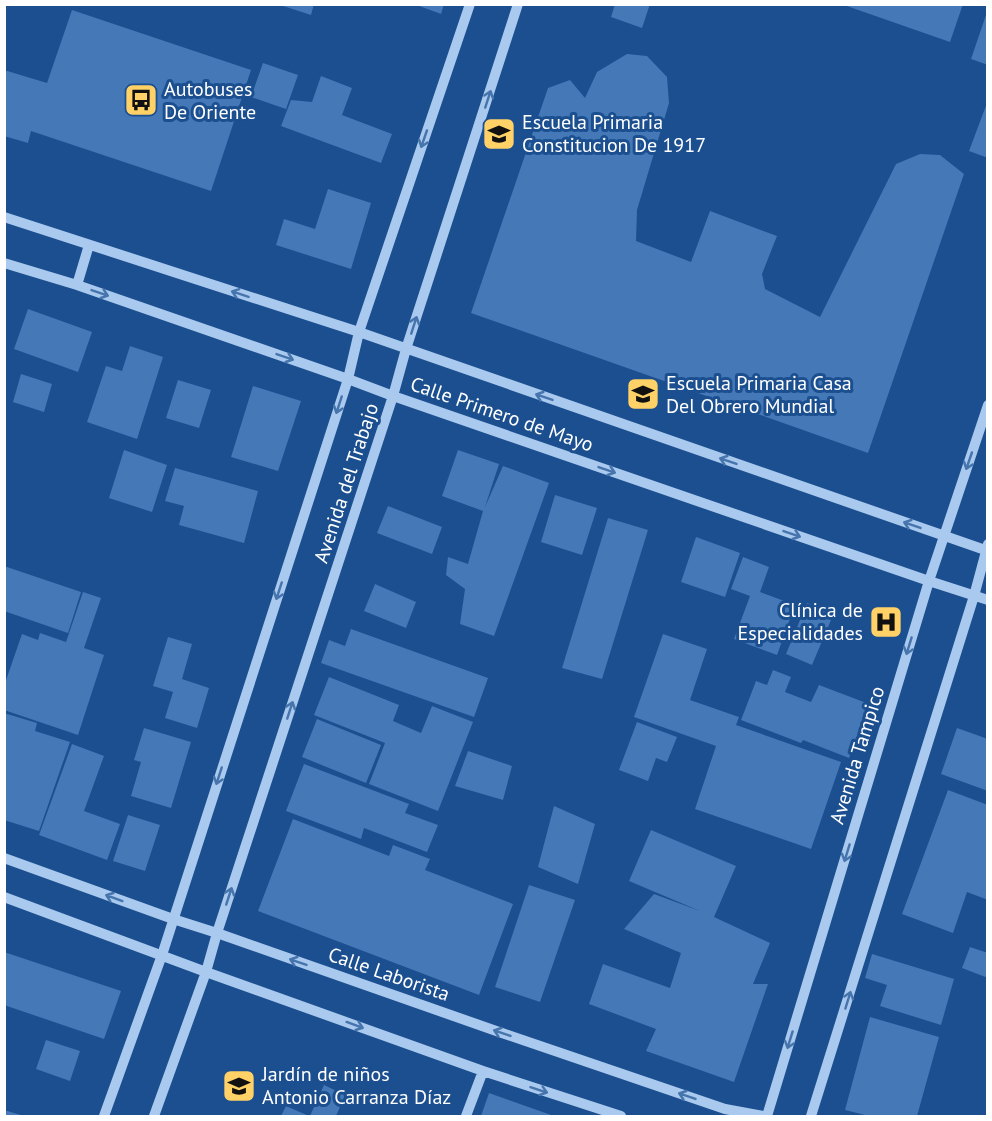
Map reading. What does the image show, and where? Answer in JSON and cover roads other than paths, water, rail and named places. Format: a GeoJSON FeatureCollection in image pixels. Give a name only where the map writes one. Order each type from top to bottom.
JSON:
{"type":"FeatureCollection","features":[{"type":"Feature","properties":{"kind":"street","name":"Avenida del Trabajo"},"geometry":{"type":"LineString","coordinates":[[104,1116],[162,955],[348,379],[359,332],[470,4]]}},
{"type":"Feature","properties":{"kind":"street","name":"Avenida del Trabajo"},"geometry":{"type":"LineString","coordinates":[[154,1116],[206,972],[518,4]]}},
{"type":"Feature","properties":{"kind":"street","name":"Calle Primero de Mayo"},"geometry":{"type":"LineString","coordinates":[[4,217],[359,332],[944,536],[987,548]]}},
{"type":"Feature","properties":{"kind":"street"},"geometry":{"type":"LineString","coordinates":[[77,285],[89,245]]}},
{"type":"Feature","properties":{"kind":"street","name":"Calle Primero de Mayo"},"geometry":{"type":"LineString","coordinates":[[4,263],[77,285],[987,600]]}},
{"type":"Feature","properties":{"kind":"street","name":"Avenida Tampico"},"geometry":{"type":"LineString","coordinates":[[765,1116],[929,581],[987,405]]}},
{"type":"Feature","properties":{"kind":"street"},"geometry":{"type":"LineString","coordinates":[[812,1116],[987,548]]}},
{"type":"Feature","properties":{"kind":"street","name":"Calle Laborista"},"geometry":{"type":"LineString","coordinates":[[4,858],[173,920],[217,933],[724,1113],[765,1116]]}},
{"type":"Feature","properties":{"kind":"street"},"geometry":{"type":"LineString","coordinates":[[4,897],[483,1071],[621,1116]]}},
{"type":"Feature","properties":{"kind":"street"},"geometry":{"type":"LineString","coordinates":[[466,1116],[483,1071]]}},
{"type":"Feature","properties":{"kind":"place","name":"Autobuses De Oriente"},"geometry":{"type":"Point","coordinates":[141,100]}},
{"type":"Feature","properties":{"kind":"place","name":"Escuela Primaria Constitucion De 1917"},"geometry":{"type":"Point","coordinates":[499,134]}},
{"type":"Feature","properties":{"kind":"place","name":"Escuela Primaria Casa Del Obrero Mundial"},"geometry":{"type":"Point","coordinates":[643,394]}},
{"type":"Feature","properties":{"kind":"place","name":"Clínica de Especialidades"},"geometry":{"type":"Point","coordinates":[886,622]}},
{"type":"Feature","properties":{"kind":"place","name":"Jardín de niños Antonio Carranza Díaz"},"geometry":{"type":"Point","coordinates":[239,1086]}}]}
